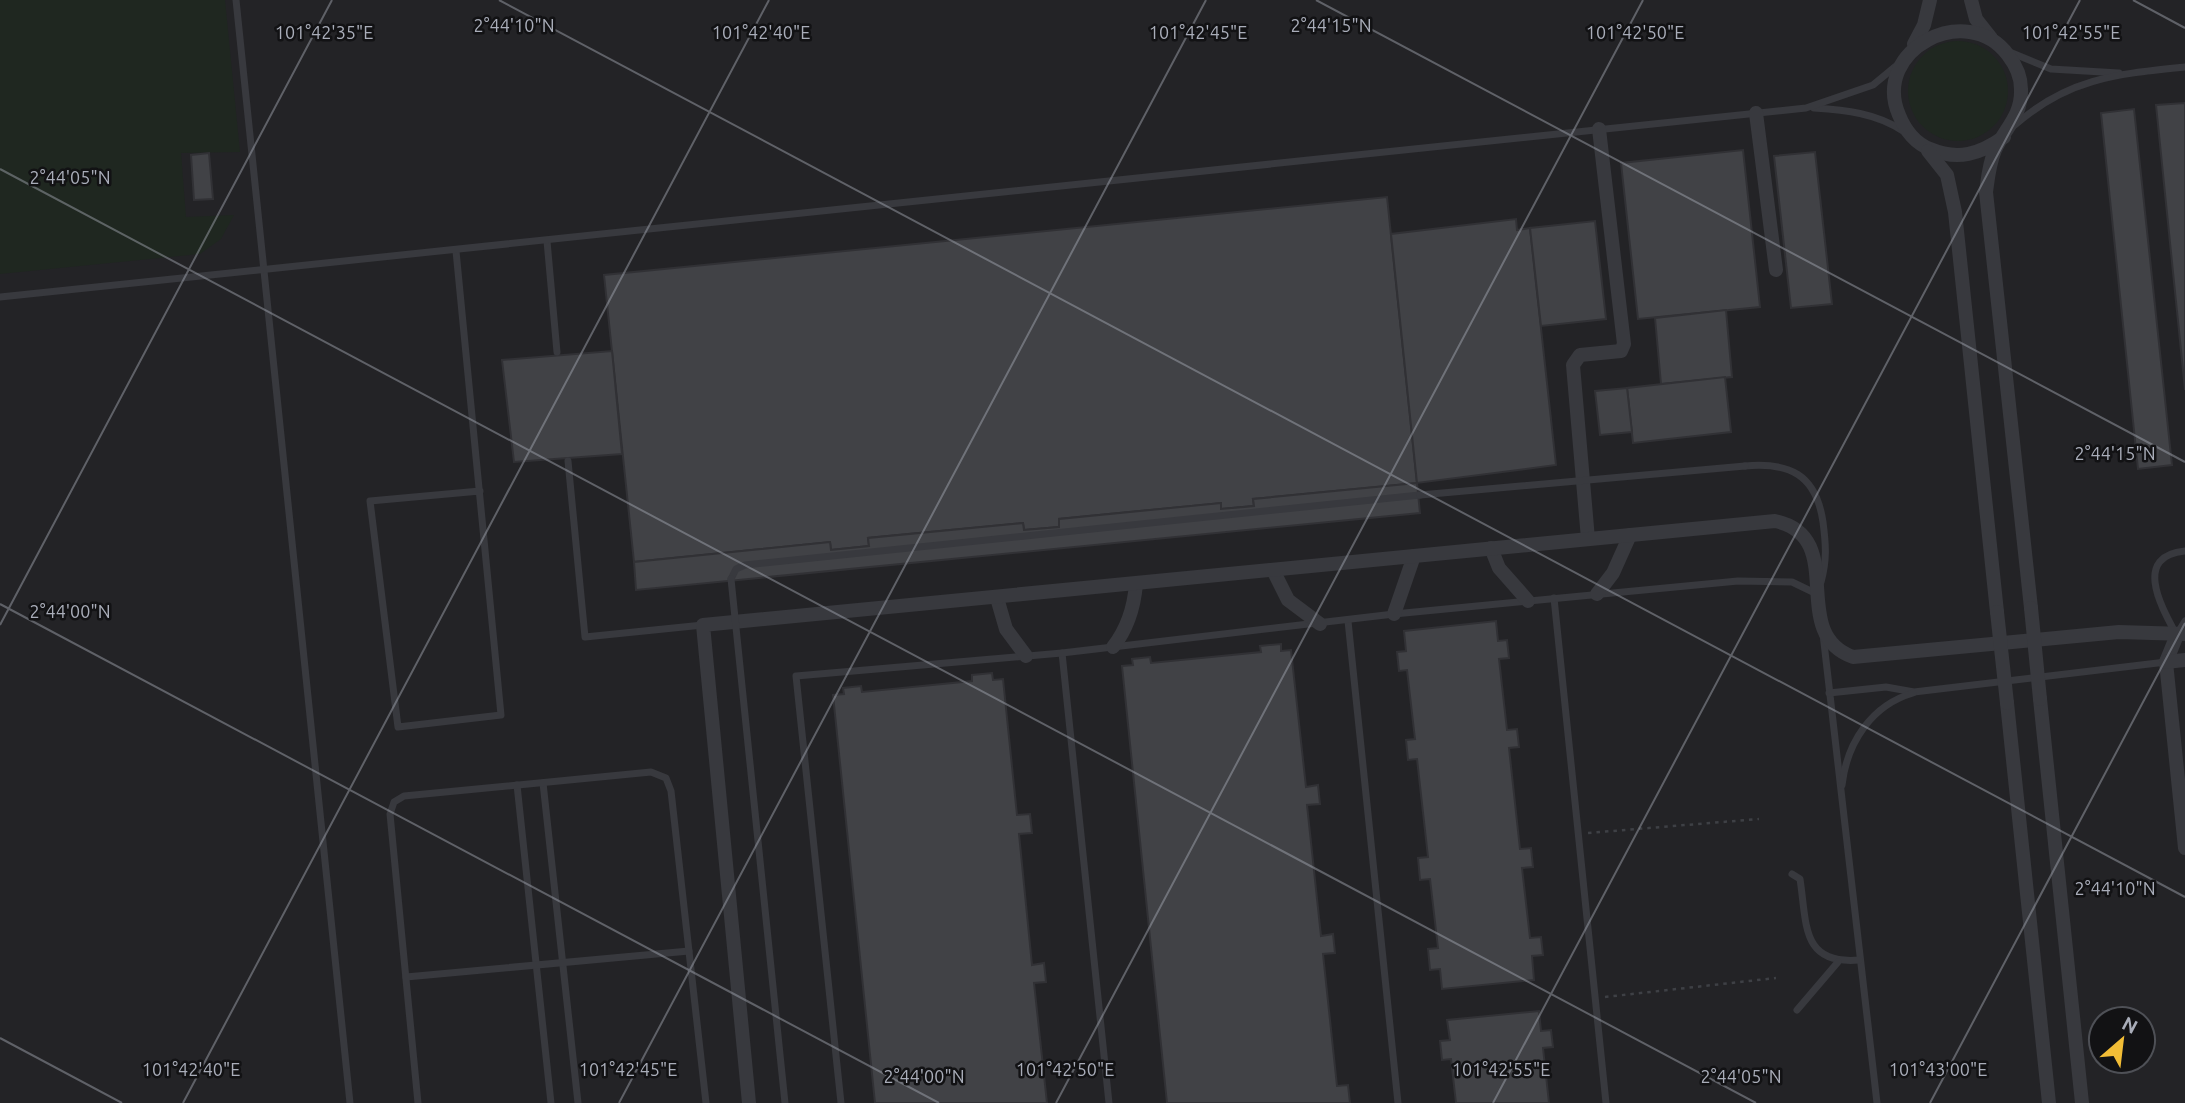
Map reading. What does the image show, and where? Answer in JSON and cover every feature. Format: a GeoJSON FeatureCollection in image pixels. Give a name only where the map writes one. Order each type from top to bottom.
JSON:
{"type":"FeatureCollection","features":[{"type":"Feature","properties":{"kind":"street"},"geometry":{"type":"LineString","coordinates":[[1930,0],[1924,25],[1908,53],[1894,91],[1896,109],[1947,175],[1955,212],[2049,1103]]}},
{"type":"Feature","properties":{"kind":"street"},"geometry":{"type":"LineString","coordinates":[[1971,0],[1976,19],[2015,65],[2021,86],[2020,107],[1991,161],[1986,192],[2082,1103]]}},
{"type":"Feature","properties":{"kind":"street"},"geometry":{"type":"LineString","coordinates":[[1908,53],[1926,38],[1950,30],[1976,32],[1997,43]]}},
{"type":"Feature","properties":{"kind":"street"},"geometry":{"type":"LineString","coordinates":[[1756,113],[1776,270]]}},
{"type":"Feature","properties":{"kind":"street"},"geometry":{"type":"LineString","coordinates":[[1588,539],[1573,365],[1580,355],[1621,351],[1624,344],[1599,130]]}},
{"type":"Feature","properties":{"kind":"street"},"geometry":{"type":"LineString","coordinates":[[1919,142],[1944,155],[1965,156],[1986,150],[2008,132]]}},
{"type":"Feature","properties":{"kind":"street"},"geometry":{"type":"LineString","coordinates":[[749,1103],[703,625],[1775,521],[1797,528],[1811,548],[1822,631],[1837,651],[1861,658],[2119,632],[2182,638],[2166,662],[2185,849]]}},
{"type":"Feature","properties":{"kind":"street"},"geometry":{"type":"LineString","coordinates":[[1597,594],[1613,573],[1630,535]]}},
{"type":"Feature","properties":{"kind":"street"},"geometry":{"type":"LineString","coordinates":[[1491,548],[1499,568],[1528,601]]}},
{"type":"Feature","properties":{"kind":"street"},"geometry":{"type":"LineString","coordinates":[[1394,614],[1414,556]]}},
{"type":"Feature","properties":{"kind":"street"},"geometry":{"type":"LineString","coordinates":[[1273,570],[1289,600],[1320,624]]}},
{"type":"Feature","properties":{"kind":"street"},"geometry":{"type":"LineString","coordinates":[[1113,648],[1124,633],[1131,615],[1136,584]]}},
{"type":"Feature","properties":{"kind":"street"},"geometry":{"type":"LineString","coordinates":[[997,598],[1006,629],[1026,656]]}},
{"type":"Feature","properties":{"kind":"street"},"geometry":{"type":"LineString","coordinates":[[2166,662],[2185,660]]}},
{"type":"Feature","properties":{"kind":"lane"},"geometry":{"type":"LineString","coordinates":[[236,0],[350,1103]]}},
{"type":"Feature","properties":{"kind":"lane"},"geometry":{"type":"LineString","coordinates":[[1997,43],[2051,69],[2127,73],[2185,67]]}},
{"type":"Feature","properties":{"kind":"lane"},"geometry":{"type":"LineString","coordinates":[[1806,108],[1873,85],[1908,53]]}},
{"type":"Feature","properties":{"kind":"lane"},"geometry":{"type":"LineString","coordinates":[[2008,132],[2055,94],[2127,73]]}},
{"type":"Feature","properties":{"kind":"lane"},"geometry":{"type":"LineString","coordinates":[[0,297],[1806,108],[1844,110],[1875,117],[1919,142]]}},
{"type":"Feature","properties":{"kind":"lane"},"geometry":{"type":"LineString","coordinates":[[547,241],[557,352]]}},
{"type":"Feature","properties":{"kind":"lane"},"geometry":{"type":"LineString","coordinates":[[456,251],[480,491],[502,715],[398,727],[370,500],[480,491]]}},
{"type":"Feature","properties":{"kind":"lane"},"geometry":{"type":"LineString","coordinates":[[568,461],[585,637],[703,625]]}},
{"type":"Feature","properties":{"kind":"lane"},"geometry":{"type":"LineString","coordinates":[[785,1103],[732,579],[736,569],[745,565],[1420,495],[1745,466],[1781,466],[1801,477],[1815,492],[1821,506],[1828,556],[1818,595],[1802,585],[1771,580],[1554,598],[1394,614],[1113,648],[796,676],[841,1103]]}},
{"type":"Feature","properties":{"kind":"lane"},"geometry":{"type":"LineString","coordinates":[[2182,638],[2157,598],[2155,580],[2161,562],[2168,555],[2185,551]]}},
{"type":"Feature","properties":{"kind":"lane"},"geometry":{"type":"LineString","coordinates":[[1554,598],[1606,1103]]}},
{"type":"Feature","properties":{"kind":"lane"},"geometry":{"type":"LineString","coordinates":[[1348,621],[1398,1103]]}},
{"type":"Feature","properties":{"kind":"lane"},"geometry":{"type":"LineString","coordinates":[[2182,638],[2185,621]]}},
{"type":"Feature","properties":{"kind":"lane"},"geometry":{"type":"LineString","coordinates":[[1822,631],[1877,1103]]}},
{"type":"Feature","properties":{"kind":"lane"},"geometry":{"type":"LineString","coordinates":[[1062,653],[1109,1103]]}},
{"type":"Feature","properties":{"kind":"lane"},"geometry":{"type":"LineString","coordinates":[[1829,693],[1886,687],[1914,692],[2166,662]]}},
{"type":"Feature","properties":{"kind":"lane"},"geometry":{"type":"LineString","coordinates":[[1841,799],[1845,766],[1868,721],[1879,708],[1914,692]]}},
{"type":"Feature","properties":{"kind":"lane"},"geometry":{"type":"LineString","coordinates":[[418,1103],[390,814],[394,802],[404,796],[651,772],[666,778],[671,791],[706,1103]]}},
{"type":"Feature","properties":{"kind":"lane"},"geometry":{"type":"LineString","coordinates":[[543,783],[578,1103]]}},
{"type":"Feature","properties":{"kind":"lane"},"geometry":{"type":"LineString","coordinates":[[517,785],[551,1103]]}},
{"type":"Feature","properties":{"kind":"lane"},"geometry":{"type":"LineString","coordinates":[[1792,874],[1800,879],[1809,939],[1823,956],[1838,962],[1859,960]]}},
{"type":"Feature","properties":{"kind":"lane"},"geometry":{"type":"LineString","coordinates":[[406,977],[689,951]]}},
{"type":"Feature","properties":{"kind":"lane"},"geometry":{"type":"LineString","coordinates":[[1797,1010],[1838,962]]}},
{"type":"Feature","properties":{"kind":"path"},"geometry":{"type":"LineString","coordinates":[[1578,834],[1759,819]]}},
{"type":"Feature","properties":{"kind":"path"},"geometry":{"type":"LineString","coordinates":[[1595,998],[1776,978]]}},
{"type":"Feature","properties":{"kind":"shaded area"},"geometry":{"type":"Polygon","coordinates":[[[0,0],[2185,0],[2185,1103],[0,1103],[0,0]]]}},
{"type":"Feature","properties":{"kind":"shaded area"},"geometry":{"type":"Polygon","coordinates":[[[0,0],[225,0],[240,152],[181,153],[186,217],[234,215],[221,239],[200,254],[0,274],[0,0]]]}},
{"type":"Feature","properties":{"kind":"shaded area"},"geometry":{"type":"Polygon","coordinates":[[[1958,41],[1977,45],[1994,55],[2004,72],[2008,91],[2004,110],[1994,127],[1977,137],[1958,141],[1939,137],[1922,127],[1912,110],[1908,91],[1912,72],[1922,55],[1939,45],[1958,41]]]}},
{"type":"Feature","properties":{"kind":"building"},"geometry":{"type":"Polygon","coordinates":[[[2185,103],[2185,390],[2156,105],[2185,103]]]}},
{"type":"Feature","properties":{"kind":"building"},"geometry":{"type":"Polygon","coordinates":[[[2134,109],[2172,465],[2138,469],[2101,113],[2134,109]]]}},
{"type":"Feature","properties":{"kind":"building"},"geometry":{"type":"Polygon","coordinates":[[[1743,150],[1760,307],[1638,319],[1621,163],[1743,150]]]}},
{"type":"Feature","properties":{"kind":"building"},"geometry":{"type":"Polygon","coordinates":[[[1815,152],[1832,304],[1791,308],[1774,156],[1815,152]]]}},
{"type":"Feature","properties":{"kind":"building"},"geometry":{"type":"Polygon","coordinates":[[[209,153],[213,199],[194,200],[191,155],[209,153]]]}},
{"type":"Feature","properties":{"kind":"building"},"geometry":{"type":"Polygon","coordinates":[[[1387,197],[1417,483],[1253,499],[1254,506],[1221,509],[1221,503],[1059,519],[1059,527],[1024,530],[1023,523],[868,538],[869,546],[831,550],[830,542],[634,562],[604,275],[1387,197]]]}},
{"type":"Feature","properties":{"kind":"building"},"geometry":{"type":"Polygon","coordinates":[[[1516,219],[1517,230],[1530,228],[1556,465],[1417,483],[1391,234],[1516,219]]]}},
{"type":"Feature","properties":{"kind":"building"},"geometry":{"type":"Polygon","coordinates":[[[1595,221],[1606,319],[1541,326],[1530,228],[1595,221]]]}},
{"type":"Feature","properties":{"kind":"building"},"geometry":{"type":"Polygon","coordinates":[[[1726,310],[1732,377],[1661,384],[1655,318],[1726,310]]]}},
{"type":"Feature","properties":{"kind":"building"},"geometry":{"type":"Polygon","coordinates":[[[612,351],[622,454],[514,462],[502,360],[612,351]]]}},
{"type":"Feature","properties":{"kind":"building"},"geometry":{"type":"Polygon","coordinates":[[[1725,377],[1731,432],[1633,443],[1627,388],[1725,377]]]}},
{"type":"Feature","properties":{"kind":"building"},"geometry":{"type":"Polygon","coordinates":[[[1627,388],[1632,432],[1600,435],[1595,391],[1627,388]]]}},
{"type":"Feature","properties":{"kind":"building"},"geometry":{"type":"Polygon","coordinates":[[[1417,483],[1420,513],[636,590],[634,562],[830,542],[831,550],[869,546],[868,538],[1023,523],[1024,530],[1059,527],[1059,519],[1221,503],[1221,509],[1254,506],[1253,499],[1417,483]]]}},
{"type":"Feature","properties":{"kind":"building"},"geometry":{"type":"Polygon","coordinates":[[[1496,621],[1498,641],[1507,640],[1509,658],[1499,659],[1507,730],[1517,729],[1519,747],[1509,748],[1520,849],[1531,848],[1533,867],[1522,868],[1530,938],[1541,937],[1543,955],[1532,956],[1534,980],[1442,989],[1440,969],[1430,970],[1428,949],[1438,948],[1430,879],[1420,880],[1418,858],[1428,857],[1417,759],[1408,760],[1406,740],[1415,739],[1407,670],[1399,671],[1397,652],[1406,651],[1404,631],[1496,621]]]}},
{"type":"Feature","properties":{"kind":"building"},"geometry":{"type":"Polygon","coordinates":[[[1281,644],[1281,651],[1291,650],[1306,787],[1318,785],[1320,804],[1307,805],[1321,936],[1333,934],[1335,953],[1323,954],[1337,1086],[1348,1085],[1350,1103],[1167,1103],[1122,666],[1133,665],[1132,659],[1150,657],[1151,663],[1261,652],[1260,646],[1281,644]]]}},
{"type":"Feature","properties":{"kind":"building"},"geometry":{"type":"Polygon","coordinates":[[[992,673],[993,680],[1003,679],[1017,815],[1030,814],[1032,833],[1019,834],[1032,965],[1044,963],[1046,982],[1034,983],[1047,1103],[875,1103],[833,695],[844,694],[843,688],[861,686],[862,692],[972,681],[972,675],[992,673]]]}},
{"type":"Feature","properties":{"kind":"building"},"geometry":{"type":"Polygon","coordinates":[[[1539,1011],[1541,1031],[1551,1030],[1553,1047],[1543,1048],[1549,1103],[1456,1103],[1451,1059],[1442,1060],[1440,1041],[1450,1040],[1447,1020],[1539,1011]]]}}]}
